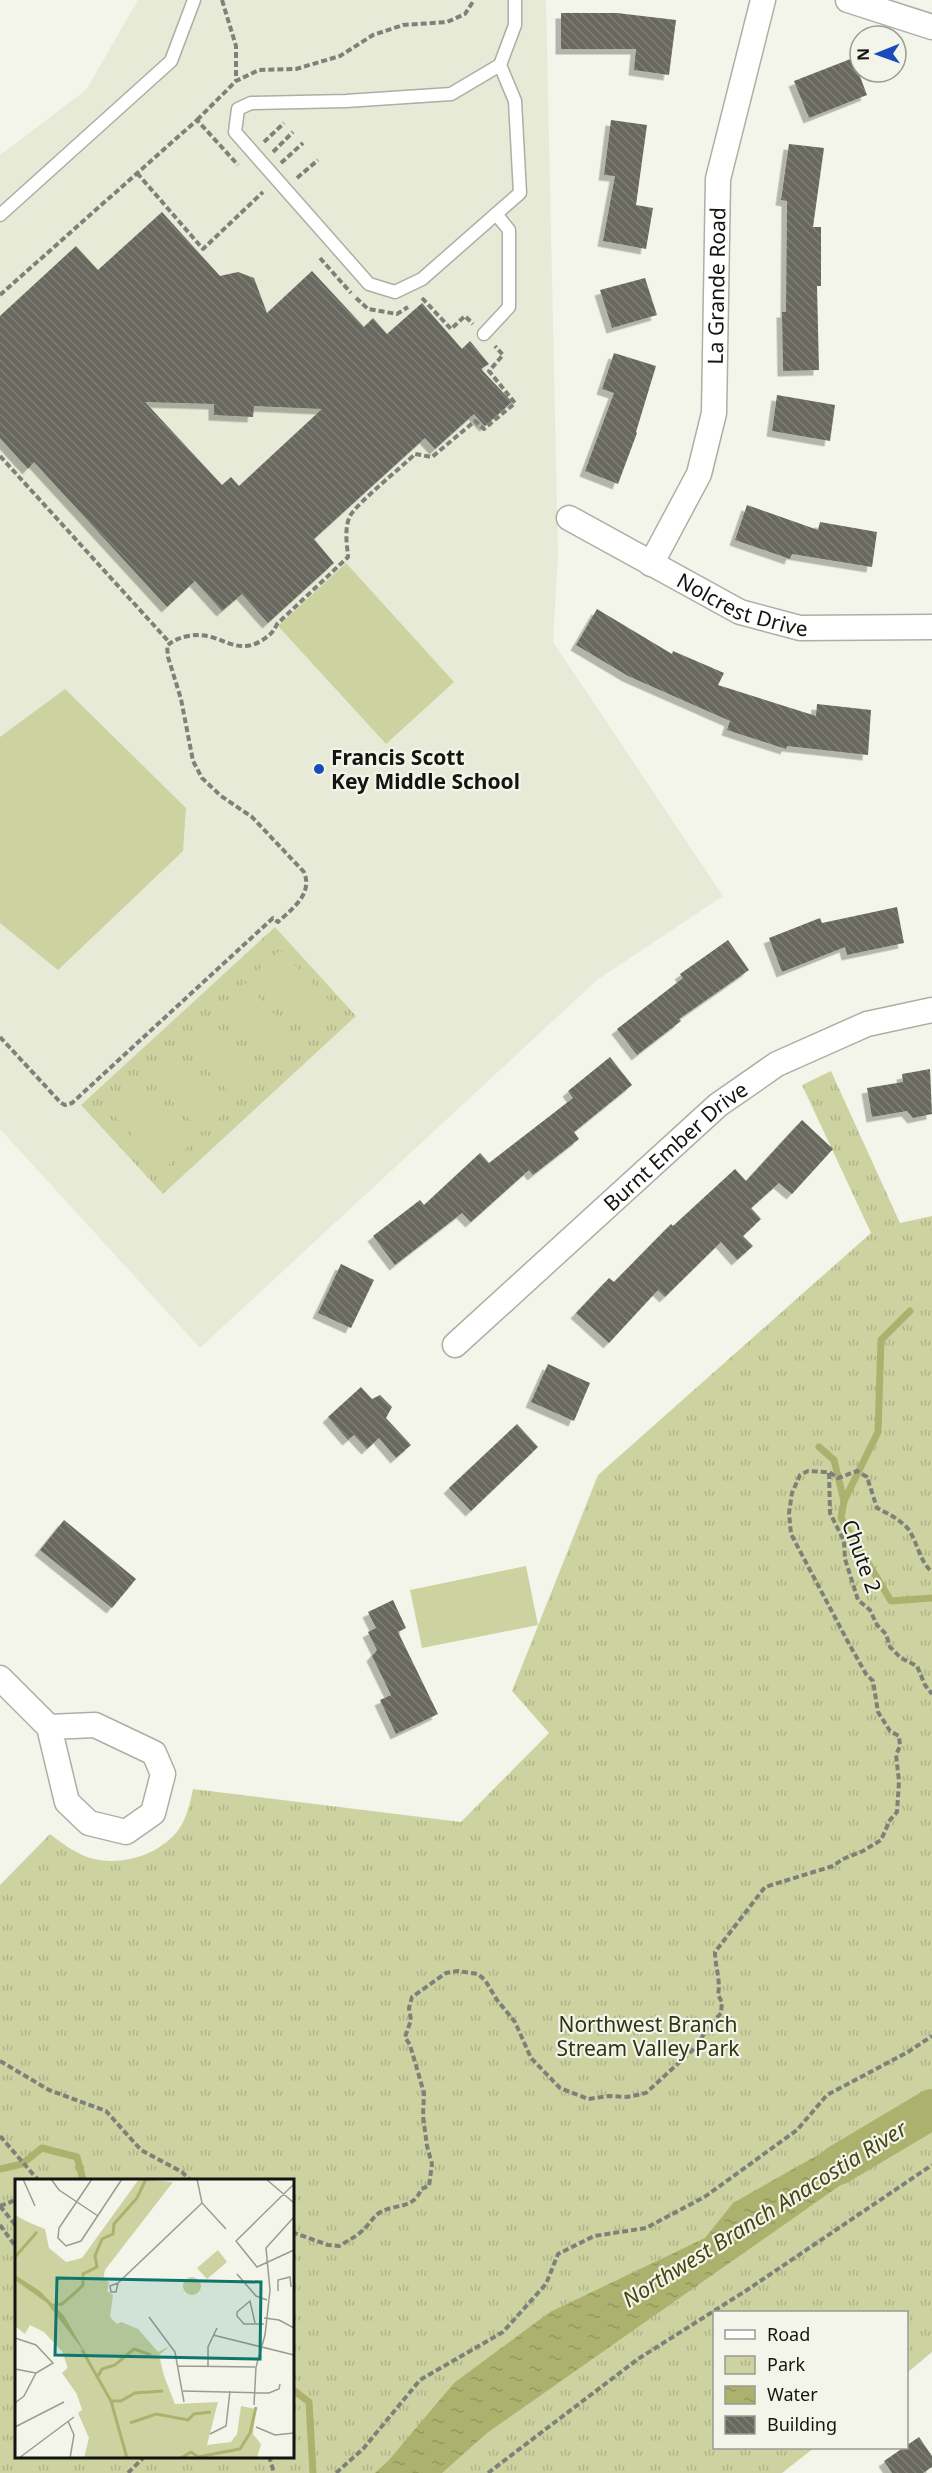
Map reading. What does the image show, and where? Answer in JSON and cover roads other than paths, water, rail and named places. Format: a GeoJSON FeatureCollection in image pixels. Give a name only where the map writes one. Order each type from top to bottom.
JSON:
{"type":"FeatureCollection","features":[{"type":"Feature","properties":{"kind":"street","name":"La Grande Road"},"geometry":{"type":"LineString","coordinates":[[651,564],[699,474],[714,413],[718,179],[763,0]]}},
{"type":"Feature","properties":{"kind":"street"},"geometry":{"type":"LineString","coordinates":[[848,0],[932,27]]}},
{"type":"Feature","properties":{"kind":"street","name":"Nolcrest Drive"},"geometry":{"type":"LineString","coordinates":[[569,518],[740,612],[800,628],[932,627]]}},
{"type":"Feature","properties":{"kind":"street","name":"Burnt Ember Drive"},"geometry":{"type":"LineString","coordinates":[[455,1345],[727,1100],[777,1064],[867,1024],[932,1010]]}},
{"type":"Feature","properties":{"kind":"street"},"geometry":{"type":"LineString","coordinates":[[0,1678],[49,1727],[67,1802],[89,1823],[126,1832],[153,1813],[164,1774],[154,1753],[95,1725],[49,1727]]}},
{"type":"Feature","properties":{"kind":"lane"},"geometry":{"type":"LineString","coordinates":[[0,215],[171,61],[194,0]]}},
{"type":"Feature","properties":{"kind":"lane"},"geometry":{"type":"LineString","coordinates":[[500,65],[515,101],[520,194],[422,279],[394,292],[369,284],[235,132],[238,109],[251,103],[346,101],[451,94],[500,65],[515,25],[515,0]]}},
{"type":"Feature","properties":{"kind":"lane"},"geometry":{"type":"LineString","coordinates":[[484,334],[509,308],[509,230],[496,214]]}},
{"type":"Feature","properties":{"kind":"water"},"geometry":{"type":"Polygon","coordinates":[[[908,2104],[862,2170],[487,2433],[442,2473],[375,2473],[389,2460],[454,2383],[550,2312],[705,2238],[733,2203],[908,2104]]]}},
{"type":"Feature","properties":{"kind":"waterway"},"geometry":{"type":"LineString","coordinates":[[910,1311],[881,1340],[878,1432],[844,1501],[841,1518],[891,1601],[932,1598]]}},
{"type":"Feature","properties":{"kind":"waterway"},"geometry":{"type":"LineString","coordinates":[[819,1447],[834,1460],[844,1501]]}},
{"type":"Feature","properties":{"kind":"waterway","name":"Northwest Branch Anacostia River"},"geometry":{"type":"LineString","coordinates":[[838,2165],[932,2109]]}},
{"type":"Feature","properties":{"kind":"waterway"},"geometry":{"type":"LineString","coordinates":[[0,2169],[22,2164],[42,2148],[77,2157],[83,2179]]}},
{"type":"Feature","properties":{"kind":"waterway"},"geometry":{"type":"LineString","coordinates":[[294,2391],[309,2402],[313,2473]]}},
{"type":"Feature","properties":{"kind":"place","name":"Francis Scott Key Middle School"},"geometry":{"type":"Point","coordinates":[319,769]}},
{"type":"Feature","properties":{"kind":"park label","name":"Northwest Branch Stream Valley Park"},"geometry":{"type":"Point","coordinates":[648,2036]}}]}
